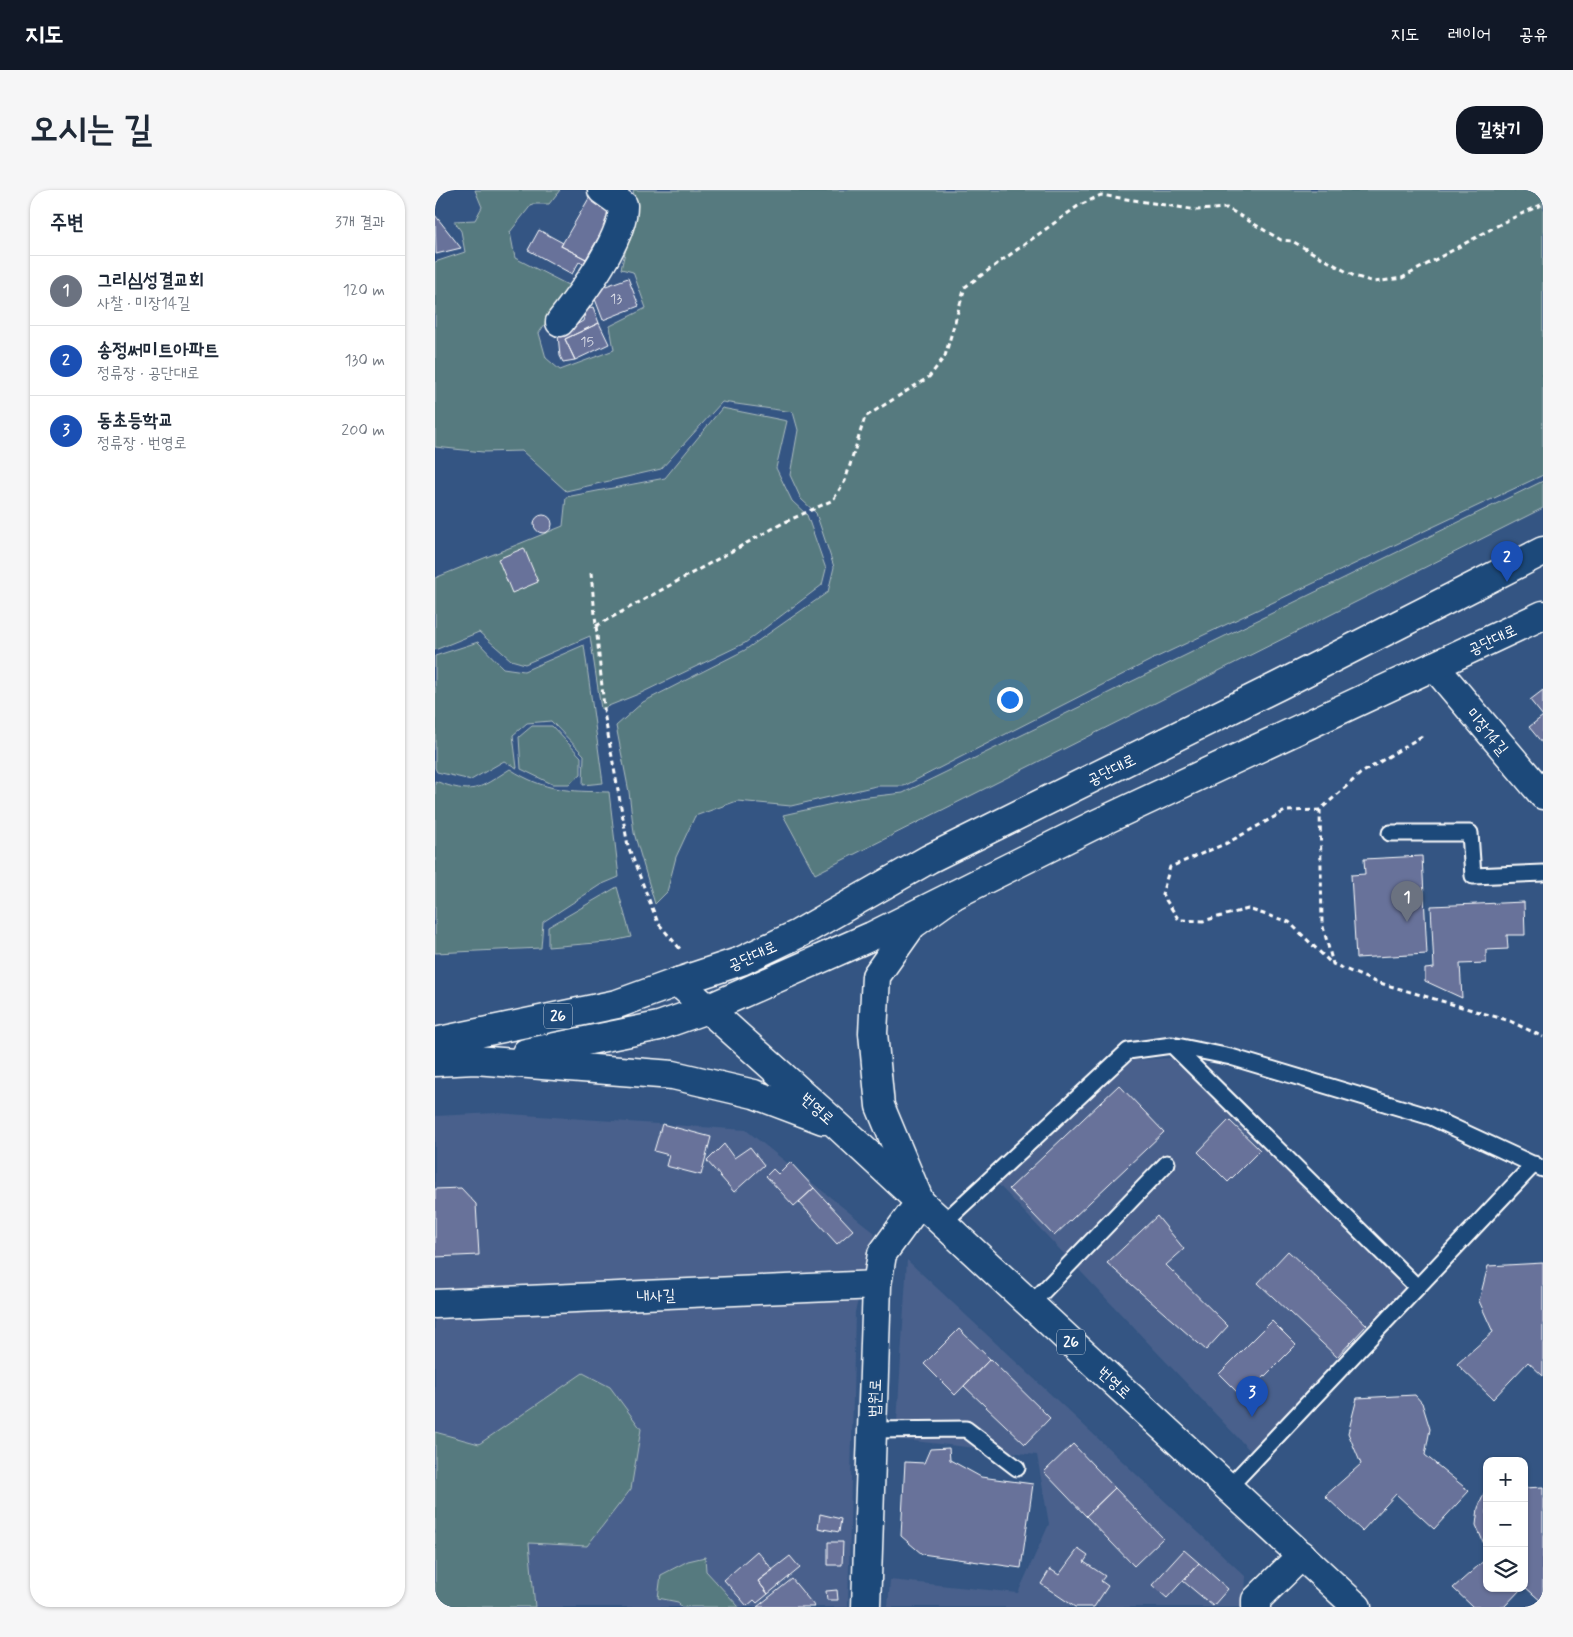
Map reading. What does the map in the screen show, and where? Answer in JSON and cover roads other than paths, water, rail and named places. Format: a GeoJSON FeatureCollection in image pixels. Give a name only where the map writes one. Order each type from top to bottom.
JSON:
{"type":"FeatureCollection","features":[{"type":"Feature","properties":{"kind":"street"},"geometry":{"type":"LineString","coordinates":[[560,322],[589,284],[623,218],[623,205],[602,190]]}},
{"type":"Feature","properties":{"kind":"street","name":"공단대로"},"geometry":{"type":"LineString","coordinates":[[678,982],[741,961],[798,934],[929,859],[1280,685],[1543,551]]}},
{"type":"Feature","properties":{"kind":"street","name":"공단대로"},"geometry":{"type":"LineString","coordinates":[[954,895],[1101,821],[1543,615]]}},
{"type":"Feature","properties":{"kind":"street","name":"미장14길"},"geometry":{"type":"LineString","coordinates":[[1434,666],[1543,796]]}},
{"type":"Feature","properties":{"kind":"street"},"geometry":{"type":"LineString","coordinates":[[435,1062],[475,1060],[549,1050],[659,1026],[707,1008],[863,940],[954,895]]}},
{"type":"Feature","properties":{"kind":"street"},"geometry":{"type":"LineString","coordinates":[[920,1202],[880,1106],[873,1033],[876,976],[913,926],[954,895]]}},
{"type":"Feature","properties":{"kind":"street","name":"번영로"},"geometry":{"type":"LineString","coordinates":[[678,982],[785,1077],[1357,1607]]}},
{"type":"Feature","properties":{"kind":"street","name":"26"},"geometry":{"type":"LineString","coordinates":[[435,1042],[617,1004],[678,982]]}},
{"type":"Feature","properties":{"kind":"street"},"geometry":{"type":"LineString","coordinates":[[475,1060],[673,1075],[754,1094],[837,1125]]}},
{"type":"Feature","properties":{"kind":"street","name":"법원로"},"geometry":{"type":"LineString","coordinates":[[867,1607],[877,1285],[882,1254],[920,1202]]}},
{"type":"Feature","properties":{"kind":"street","name":"내사길"},"geometry":{"type":"LineString","coordinates":[[435,1304],[877,1285]]}},
{"type":"Feature","properties":{"kind":"street"},"geometry":{"type":"LineString","coordinates":[[1255,1607],[1256,1600],[1302,1555]]}},
{"type":"Feature","properties":{"kind":"lane"},"geometry":{"type":"LineString","coordinates":[[1391,833],[1470,833],[1473,876],[1543,872]]}},
{"type":"Feature","properties":{"kind":"lane"},"geometry":{"type":"LineString","coordinates":[[1172,1045],[1417,1287]]}},
{"type":"Feature","properties":{"kind":"lane"},"geometry":{"type":"LineString","coordinates":[[943,1223],[1128,1051],[1172,1045],[1231,1057],[1431,1117],[1539,1167],[1417,1287],[1229,1488]]}},
{"type":"Feature","properties":{"kind":"lane"},"geometry":{"type":"LineString","coordinates":[[1031,1304],[1167,1163]]}},
{"type":"Feature","properties":{"kind":"lane"},"geometry":{"type":"LineString","coordinates":[[872,1430],[966,1429],[1017,1468]]}},
{"type":"Feature","properties":{"kind":"place","name":"송정써미트아파트"},"geometry":{"type":"Point","coordinates":[1507,582]}},
{"type":"Feature","properties":{"kind":"place","name":"그리심성결교회"},"geometry":{"type":"Point","coordinates":[1407,922]}},
{"type":"Feature","properties":{"kind":"place","name":"동초등학교"},"geometry":{"type":"Point","coordinates":[1252,1417]}}]}
